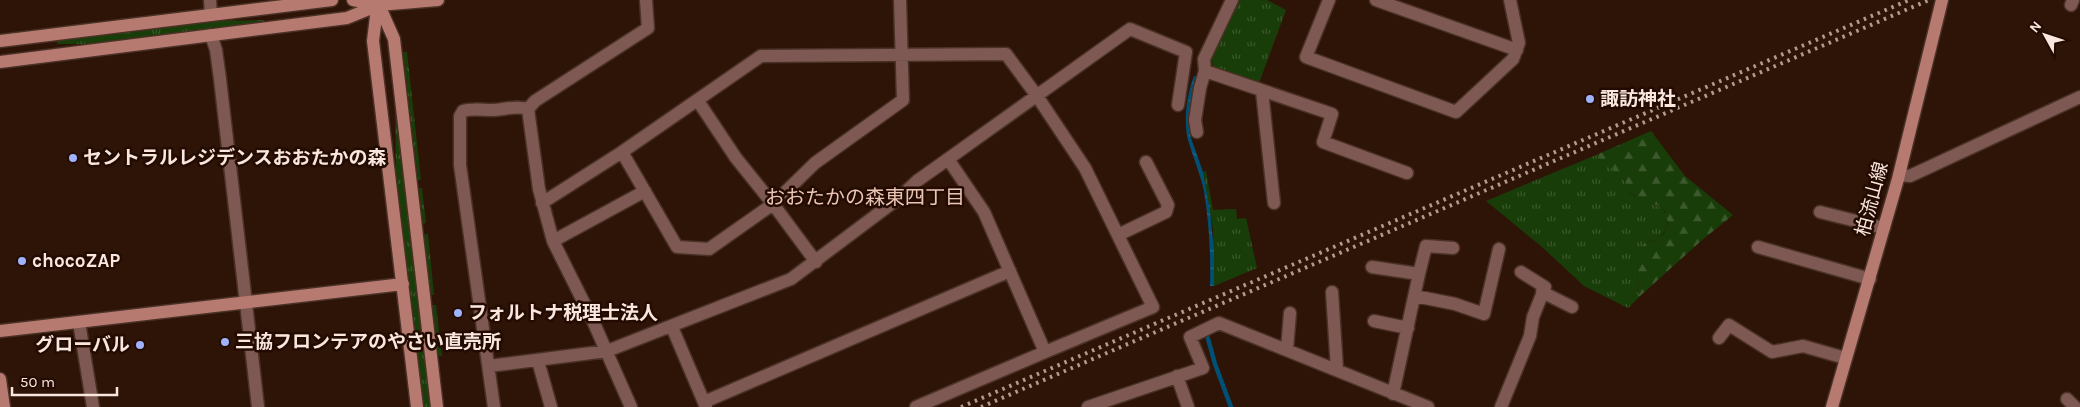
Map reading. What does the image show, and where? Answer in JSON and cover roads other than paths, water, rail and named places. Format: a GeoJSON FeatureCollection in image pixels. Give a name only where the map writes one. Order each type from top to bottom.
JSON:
{"type":"FeatureCollection","features":[{"type":"Feature","properties":{"kind":"street"},"geometry":{"type":"LineString","coordinates":[[210,0],[211,15]]}},
{"type":"Feature","properties":{"kind":"street"},"geometry":{"type":"LineString","coordinates":[[0,41],[332,0]]}},
{"type":"Feature","properties":{"kind":"street"},"geometry":{"type":"LineString","coordinates":[[353,0],[379,2],[438,0]]}},
{"type":"Feature","properties":{"kind":"street"},"geometry":{"type":"LineString","coordinates":[[528,108],[535,101],[648,28],[646,0]]}},
{"type":"Feature","properties":{"kind":"street"},"geometry":{"type":"LineString","coordinates":[[622,152],[677,247],[709,249],[773,204],[815,163],[903,100],[900,0]]}},
{"type":"Feature","properties":{"kind":"street"},"geometry":{"type":"LineString","coordinates":[[1197,132],[1195,120],[1205,65],[1232,0]]}},
{"type":"Feature","properties":{"kind":"street"},"geometry":{"type":"LineString","coordinates":[[1329,0],[1306,57],[1456,112],[1513,59],[1519,43],[1510,0]]}},
{"type":"Feature","properties":{"kind":"street"},"geometry":{"type":"LineString","coordinates":[[1376,0],[1517,50]]}},
{"type":"Feature","properties":{"kind":"street","name":"柏流山線"},"geometry":{"type":"LineString","coordinates":[[1832,407],[1899,175],[1942,0]]}},
{"type":"Feature","properties":{"kind":"street"},"geometry":{"type":"LineString","coordinates":[[0,62],[347,18],[379,2]]}},
{"type":"Feature","properties":{"kind":"street"},"geometry":{"type":"LineString","coordinates":[[379,2],[372,40],[417,407]]}},
{"type":"Feature","properties":{"kind":"street"},"geometry":{"type":"LineString","coordinates":[[379,2],[394,39],[437,407]]}},
{"type":"Feature","properties":{"kind":"street"},"geometry":{"type":"LineString","coordinates":[[489,366],[607,351],[791,279],[900,198],[916,182],[1130,30],[1186,52],[1205,65],[1262,91],[1332,114],[1322,142],[1407,173]]}},
{"type":"Feature","properties":{"kind":"street"},"geometry":{"type":"LineString","coordinates":[[211,35],[216,50],[220,79],[258,407]]}},
{"type":"Feature","properties":{"kind":"street"},"geometry":{"type":"LineString","coordinates":[[1178,105],[1186,52]]}},
{"type":"Feature","properties":{"kind":"street"},"geometry":{"type":"LineString","coordinates":[[542,203],[622,152],[762,56],[1006,54],[1037,96],[1085,168],[1153,306],[916,407]]}},
{"type":"Feature","properties":{"kind":"street"},"geometry":{"type":"LineString","coordinates":[[1262,91],[1274,203]]}},
{"type":"Feature","properties":{"kind":"street"},"geometry":{"type":"LineString","coordinates":[[1899,175],[1910,176],[2080,97]]}},
{"type":"Feature","properties":{"kind":"street"},"geometry":{"type":"LineString","coordinates":[[698,101],[736,158],[816,262]]}},
{"type":"Feature","properties":{"kind":"street"},"geometry":{"type":"LineString","coordinates":[[494,407],[460,165],[460,116],[463,111],[468,109],[492,110],[522,106],[528,108]]}},
{"type":"Feature","properties":{"kind":"street"},"geometry":{"type":"LineString","coordinates":[[528,108],[542,203],[553,241],[632,407]]}},
{"type":"Feature","properties":{"kind":"street"},"geometry":{"type":"LineString","coordinates":[[948,159],[984,212],[1045,352]]}},
{"type":"Feature","properties":{"kind":"street"},"geometry":{"type":"LineString","coordinates":[[1118,235],[1166,212],[1168,205],[1146,162]]}},
{"type":"Feature","properties":{"kind":"street"},"geometry":{"type":"LineString","coordinates":[[553,241],[645,191]]}},
{"type":"Feature","properties":{"kind":"street"},"geometry":{"type":"LineString","coordinates":[[1820,212],[1884,228]]}},
{"type":"Feature","properties":{"kind":"street"},"geometry":{"type":"LineString","coordinates":[[1393,394],[1426,246],[1453,248]]}},
{"type":"Feature","properties":{"kind":"street"},"geometry":{"type":"LineString","coordinates":[[1758,247],[1870,279]]}},
{"type":"Feature","properties":{"kind":"street"},"geometry":{"type":"LineString","coordinates":[[1416,296],[1455,304],[1484,314],[1499,249]]}},
{"type":"Feature","properties":{"kind":"street"},"geometry":{"type":"LineString","coordinates":[[1372,267],[1419,274]]}},
{"type":"Feature","properties":{"kind":"street"},"geometry":{"type":"LineString","coordinates":[[672,327],[705,405],[1010,271]]}},
{"type":"Feature","properties":{"kind":"street"},"geometry":{"type":"LineString","coordinates":[[1501,407],[1530,336],[1532,317],[1545,287],[1521,272]]}},
{"type":"Feature","properties":{"kind":"street"},"geometry":{"type":"LineString","coordinates":[[0,331],[403,284]]}},
{"type":"Feature","properties":{"kind":"street"},"geometry":{"type":"LineString","coordinates":[[1332,292],[1336,369]]}},
{"type":"Feature","properties":{"kind":"street"},"geometry":{"type":"LineString","coordinates":[[1542,292],[1572,307]]}},
{"type":"Feature","properties":{"kind":"street"},"geometry":{"type":"LineString","coordinates":[[1287,349],[1290,313]]}},
{"type":"Feature","properties":{"kind":"street"},"geometry":{"type":"LineString","coordinates":[[1374,321],[1408,328]]}},
{"type":"Feature","properties":{"kind":"street"},"geometry":{"type":"LineString","coordinates":[[79,322],[93,407]]}},
{"type":"Feature","properties":{"kind":"street"},"geometry":{"type":"LineString","coordinates":[[1088,407],[1203,368],[1190,337],[1219,323],[1428,407]]}},
{"type":"Feature","properties":{"kind":"street"},"geometry":{"type":"LineString","coordinates":[[1719,338],[1729,325],[1772,352],[1803,346],[1845,358]]}},
{"type":"Feature","properties":{"kind":"street"},"geometry":{"type":"LineString","coordinates":[[538,361],[551,407]]}},
{"type":"Feature","properties":{"kind":"street"},"geometry":{"type":"LineString","coordinates":[[1177,376],[1188,407]]}},
{"type":"Feature","properties":{"kind":"street"},"geometry":{"type":"LineString","coordinates":[[0,378],[4,407]]}},
{"type":"Feature","properties":{"kind":"water"},"geometry":{"type":"Polygon","coordinates":[[[1194,76],[1198,77],[1193,91],[1190,122],[1191,138],[1203,172],[1210,211],[1214,250],[1214,286],[1210,286],[1209,238],[1204,191],[1188,140],[1186,124],[1186,107],[1194,76]]]}},
{"type":"Feature","properties":{"kind":"waterway"},"geometry":{"type":"LineString","coordinates":[[1207,335],[1215,364],[1231,407]]}},
{"type":"Feature","properties":{"kind":"railway"},"geometry":{"type":"LineString","coordinates":[[961,407],[1909,0]]}},
{"type":"Feature","properties":{"kind":"railway"},"geometry":{"type":"LineString","coordinates":[[981,407],[1929,0]]}},
{"type":"Feature","properties":{"kind":"place","name":"諏訪神社"},"geometry":{"type":"Point","coordinates":[1590,99]}},
{"type":"Feature","properties":{"kind":"place","name":"セントラルレジデンスおおたかの森"},"geometry":{"type":"Point","coordinates":[73,158]}},
{"type":"Feature","properties":{"kind":"place","name":"chocoZAP"},"geometry":{"type":"Point","coordinates":[22,261]}},
{"type":"Feature","properties":{"kind":"place","name":"フォルトナ税理士法人"},"geometry":{"type":"Point","coordinates":[458,313]}},
{"type":"Feature","properties":{"kind":"place","name":"三協フロンテアのやさい直売所"},"geometry":{"type":"Point","coordinates":[225,342]}},
{"type":"Feature","properties":{"kind":"place","name":"グローバル"},"geometry":{"type":"Point","coordinates":[140,345]}},
{"type":"Feature","properties":{"kind":"district","name":"おおたかの森東四丁目"},"geometry":{"type":"Point","coordinates":[865,197]}}]}
